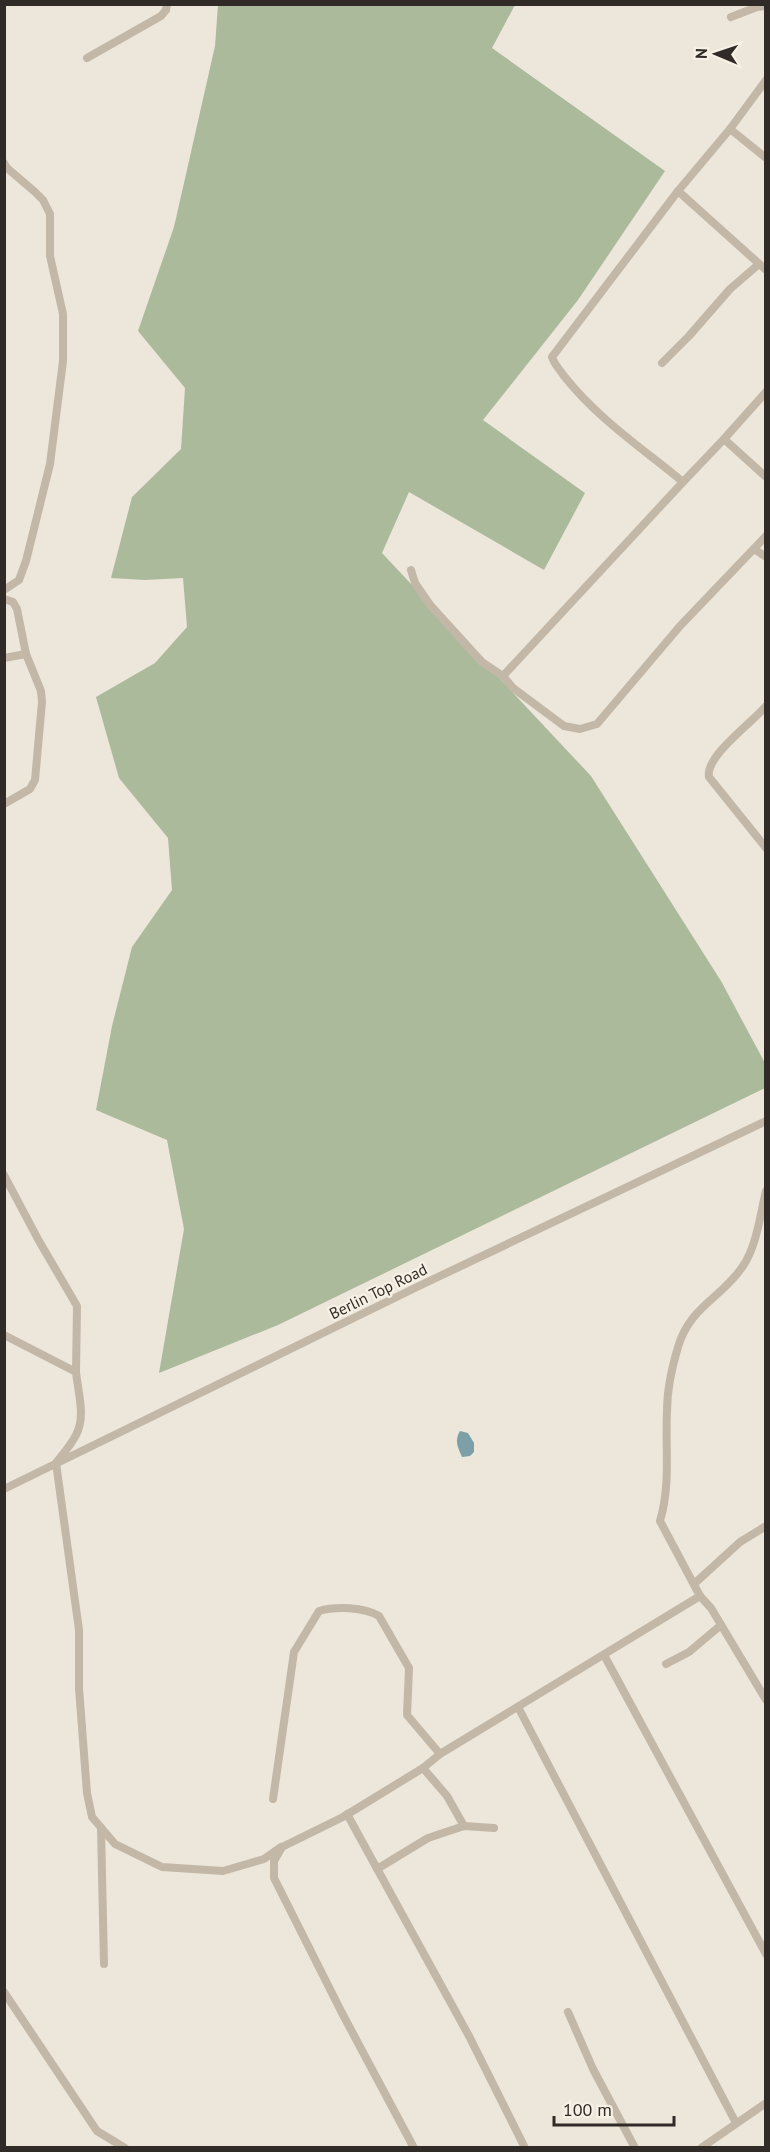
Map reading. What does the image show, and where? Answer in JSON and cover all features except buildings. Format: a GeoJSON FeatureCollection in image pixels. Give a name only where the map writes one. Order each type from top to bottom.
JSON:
{"type":"FeatureCollection","features":[{"type":"Feature","properties":{"kind":"street"},"geometry":{"type":"LineString","coordinates":[[87,58],[161,16],[167,4]]}},
{"type":"Feature","properties":{"kind":"street"},"geometry":{"type":"LineString","coordinates":[[731,17],[765,6]]}},
{"type":"Feature","properties":{"kind":"street"},"geometry":{"type":"LineString","coordinates":[[683,482],[612,427],[573,387],[553,362],[552,357],[678,191],[730,129],[765,80]]}},
{"type":"Feature","properties":{"kind":"street"},"geometry":{"type":"LineString","coordinates":[[730,129],[765,158]]}},
{"type":"Feature","properties":{"kind":"street"},"geometry":{"type":"LineString","coordinates":[[4,163],[43,200],[50,214],[50,256],[63,315],[63,361],[50,464],[26,561],[19,580],[4,591]]}},
{"type":"Feature","properties":{"kind":"street"},"geometry":{"type":"LineString","coordinates":[[662,363],[730,289],[762,267],[678,191]]}},
{"type":"Feature","properties":{"kind":"street"},"geometry":{"type":"LineString","coordinates":[[503,676],[724,440],[765,392]]}},
{"type":"Feature","properties":{"kind":"street"},"geometry":{"type":"LineString","coordinates":[[724,440],[765,477]]}},
{"type":"Feature","properties":{"kind":"street"},"geometry":{"type":"LineString","coordinates":[[411,570],[415,583],[431,606],[482,662],[503,676],[513,687],[564,726],[580,729],[597,724],[680,626],[765,536]]}},
{"type":"Feature","properties":{"kind":"street"},"geometry":{"type":"LineString","coordinates":[[754,549],[765,557]]}},
{"type":"Feature","properties":{"kind":"street"},"geometry":{"type":"LineString","coordinates":[[4,599],[13,602],[17,609],[26,654],[42,702],[35,780],[30,789],[4,804]]}},
{"type":"Feature","properties":{"kind":"street"},"geometry":{"type":"LineString","coordinates":[[4,658],[26,654]]}},
{"type":"Feature","properties":{"kind":"street"},"geometry":{"type":"LineString","coordinates":[[765,706],[720,752],[708,770],[709,777],[765,848]]}},
{"type":"Feature","properties":{"kind":"street","name":"Berlin Top Road"},"geometry":{"type":"LineString","coordinates":[[4,1489],[765,1121]]}},
{"type":"Feature","properties":{"kind":"street"},"geometry":{"type":"LineString","coordinates":[[4,1175],[77,1306],[75,1372],[80,1396],[81,1421],[77,1434],[56,1463],[79,1630],[79,1688],[87,1793],[92,1817],[116,1844],[162,1867],[223,1871],[264,1859],[282,1847],[347,1814],[423,1768],[440,1754],[700,1596]]}},
{"type":"Feature","properties":{"kind":"street"},"geometry":{"type":"LineString","coordinates":[[765,1191],[753,1244],[746,1260],[730,1282],[693,1317],[678,1347],[670,1377],[666,1410],[668,1475],[660,1521],[700,1596],[711,1608],[765,1700]]}},
{"type":"Feature","properties":{"kind":"street"},"geometry":{"type":"LineString","coordinates":[[4,1335],[75,1372]]}},
{"type":"Feature","properties":{"kind":"street"},"geometry":{"type":"LineString","coordinates":[[694,1584],[740,1542],[765,1526]]}},
{"type":"Feature","properties":{"kind":"street"},"geometry":{"type":"LineString","coordinates":[[273,1799],[294,1653],[319,1611],[345,1608],[379,1616],[409,1668],[407,1715],[440,1754]]}},
{"type":"Feature","properties":{"kind":"street"},"geometry":{"type":"LineString","coordinates":[[666,1664],[689,1652],[721,1625]]}},
{"type":"Feature","properties":{"kind":"street"},"geometry":{"type":"LineString","coordinates":[[604,1656],[765,1954]]}},
{"type":"Feature","properties":{"kind":"street"},"geometry":{"type":"LineString","coordinates":[[519,1707],[736,2123]]}},
{"type":"Feature","properties":{"kind":"street"},"geometry":{"type":"LineString","coordinates":[[423,1768],[447,1796],[464,1826]]}},
{"type":"Feature","properties":{"kind":"street"},"geometry":{"type":"LineString","coordinates":[[347,1814],[469,2036],[525,2148]]}},
{"type":"Feature","properties":{"kind":"street"},"geometry":{"type":"LineString","coordinates":[[377,1869],[428,1838],[464,1826],[494,1828]]}},
{"type":"Feature","properties":{"kind":"street"},"geometry":{"type":"LineString","coordinates":[[101,1828],[104,1964]]}},
{"type":"Feature","properties":{"kind":"street"},"geometry":{"type":"LineString","coordinates":[[282,1847],[274,1862],[274,1878],[414,2148]]}},
{"type":"Feature","properties":{"kind":"street"},"geometry":{"type":"LineString","coordinates":[[4,1992],[97,2131],[125,2148]]}},
{"type":"Feature","properties":{"kind":"street"},"geometry":{"type":"LineString","coordinates":[[568,2012],[593,2069],[635,2148]]}},
{"type":"Feature","properties":{"kind":"street"},"geometry":{"type":"LineString","coordinates":[[701,2148],[765,2103]]}},
{"type":"Feature","properties":{"kind":"green space"},"geometry":{"type":"Polygon","coordinates":[[[218,5],[515,5],[492,48],[665,171],[578,300],[483,420],[585,493],[544,570],[409,492],[382,553],[591,776],[721,981],[765,1063],[765,1088],[278,1325],[159,1373],[184,1229],[167,1140],[96,1110],[112,1026],[132,947],[172,890],[168,838],[119,778],[96,697],[155,663],[187,627],[183,578],[145,580],[111,578],[132,497],[181,449],[185,388],[138,331],[174,227],[215,46],[218,5]]]}},
{"type":"Feature","properties":{"kind":"water"},"geometry":{"type":"Polygon","coordinates":[[[460,1431],[468,1433],[474,1443],[474,1452],[470,1456],[462,1457],[459,1450],[457,1441],[460,1431]]]}}]}
